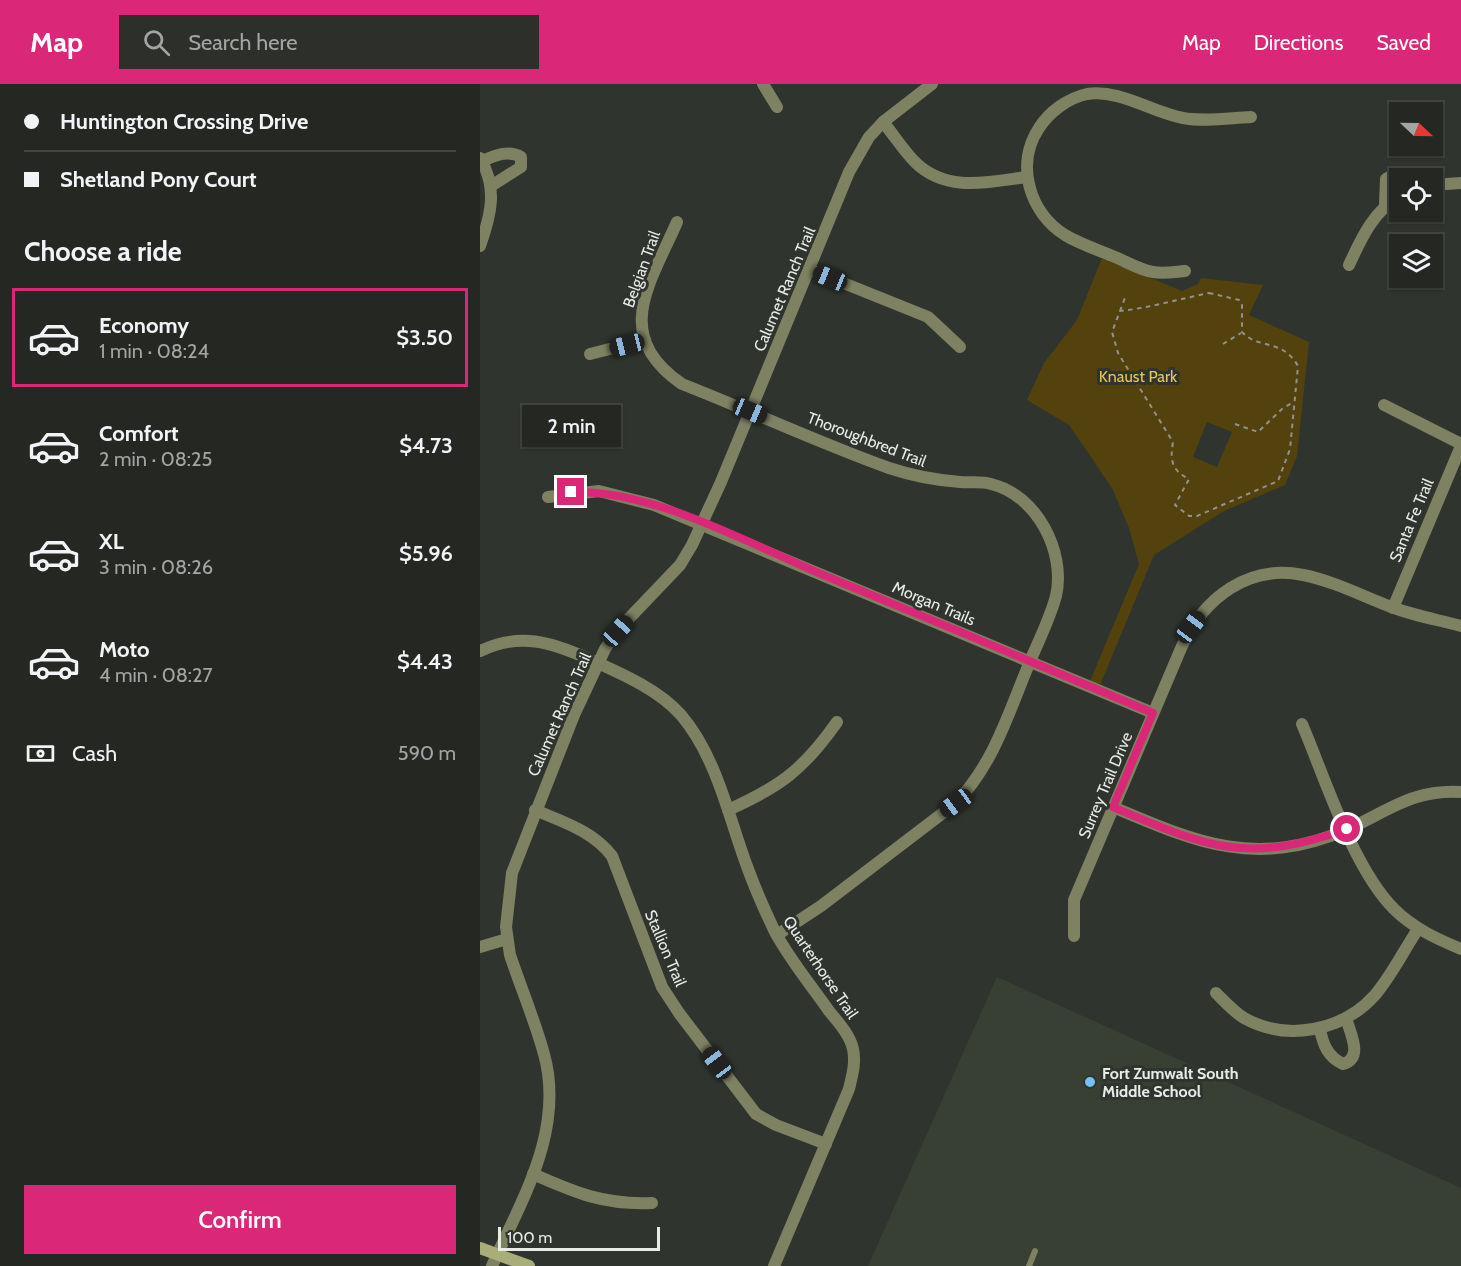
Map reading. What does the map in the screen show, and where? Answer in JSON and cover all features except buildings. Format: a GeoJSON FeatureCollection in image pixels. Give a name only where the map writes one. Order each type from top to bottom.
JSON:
{"type":"FeatureCollection","features":[{"type":"Feature","properties":{"kind":"main road"},"geometry":{"type":"LineString","coordinates":[[480,1248],[529,1266]]}},
{"type":"Feature","properties":{"kind":"street"},"geometry":{"type":"LineString","coordinates":[[763,84],[777,106]]}},
{"type":"Feature","properties":{"kind":"street","name":"Calumet Ranch Trail"},"geometry":{"type":"LineString","coordinates":[[492,1266],[533,1174],[548,1132],[550,1096],[545,1056],[510,955],[507,939],[507,897],[512,873],[535,810],[598,663],[618,631],[680,565],[702,523],[811,270],[849,172],[869,137],[883,122],[932,84]]}},
{"type":"Feature","properties":{"kind":"street"},"geometry":{"type":"LineString","coordinates":[[1185,271],[1150,272],[1064,234],[1039,210],[1026,177],[1029,149],[1046,118],[1059,107],[1086,94],[1115,95],[1146,108],[1185,119],[1251,117]]}},
{"type":"Feature","properties":{"kind":"street"},"geometry":{"type":"LineString","coordinates":[[883,122],[916,163],[943,180],[972,184],[1026,177]]}},
{"type":"Feature","properties":{"kind":"street"},"geometry":{"type":"LineString","coordinates":[[480,246],[490,216],[493,192],[481,159],[498,154],[515,153],[521,157],[520,167],[516,171],[491,186]]}},
{"type":"Feature","properties":{"kind":"street"},"geometry":{"type":"LineString","coordinates":[[1385,204],[1386,179],[1389,177]]}},
{"type":"Feature","properties":{"kind":"street"},"geometry":{"type":"LineString","coordinates":[[1443,184],[1461,183]]}},
{"type":"Feature","properties":{"kind":"street"},"geometry":{"type":"LineString","coordinates":[[1349,265],[1362,236],[1385,204],[1389,202]]}},
{"type":"Feature","properties":{"kind":"street","name":"Belgian Trail"},"geometry":{"type":"LineString","coordinates":[[677,222],[641,308],[640,320],[645,340],[661,369],[682,384],[750,411]]}},
{"type":"Feature","properties":{"kind":"street"},"geometry":{"type":"LineString","coordinates":[[811,270],[928,317],[960,346]]}},
{"type":"Feature","properties":{"kind":"street"},"geometry":{"type":"LineString","coordinates":[[590,354],[645,340]]}},
{"type":"Feature","properties":{"kind":"street"},"geometry":{"type":"LineString","coordinates":[[1384,405],[1461,445]]}},
{"type":"Feature","properties":{"kind":"street","name":"Thoroughbred Trail"},"geometry":{"type":"LineString","coordinates":[[750,411],[866,460],[917,478],[991,484],[1014,494],[1023,501],[1047,531],[1057,570],[1056,594],[1000,738],[972,785],[956,803],[821,906],[777,935]]}},
{"type":"Feature","properties":{"kind":"street","name":"Santa Fe Trail"},"geometry":{"type":"LineString","coordinates":[[1393,608],[1461,445]]}},
{"type":"Feature","properties":{"kind":"street","name":"Morgan Trails"},"geometry":{"type":"LineString","coordinates":[[548,496],[599,491],[654,505],[702,523],[1153,713]]}},
{"type":"Feature","properties":{"kind":"street","name":"Surrey Trail Drive"},"geometry":{"type":"LineString","coordinates":[[1074,936],[1074,900],[1153,713],[1191,627],[1221,593],[1242,581],[1284,573],[1304,575],[1393,608],[1461,626]]}},
{"type":"Feature","properties":{"kind":"street","name":"Quarterhorse Trail"},"geometry":{"type":"LineString","coordinates":[[480,651],[517,641],[539,640],[555,644],[598,663],[663,698],[681,714],[696,736],[728,810],[748,869],[777,935],[853,1048],[854,1067],[849,1089],[774,1266]]}},
{"type":"Feature","properties":{"kind":"street"},"geometry":{"type":"LineString","coordinates":[[728,810],[756,797],[794,774],[817,751],[837,722]]}},
{"type":"Feature","properties":{"kind":"street"},"geometry":{"type":"LineString","coordinates":[[1302,724],[1347,829],[1377,889],[1394,909],[1418,929],[1461,949]]}},
{"type":"Feature","properties":{"kind":"street"},"geometry":{"type":"LineString","coordinates":[[1113,807],[1198,841],[1256,850],[1287,848],[1347,829],[1414,796],[1438,792],[1461,792]]}},
{"type":"Feature","properties":{"kind":"street","name":"Stallion Trail"},"geometry":{"type":"LineString","coordinates":[[535,810],[577,828],[606,848],[612,856],[662,987],[679,1013],[756,1114],[776,1125],[826,1144]]}},
{"type":"Feature","properties":{"kind":"street"},"geometry":{"type":"LineString","coordinates":[[1216,993],[1242,1017],[1258,1025],[1279,1030],[1320,1029],[1346,1018],[1376,994],[1418,929]]}},
{"type":"Feature","properties":{"kind":"street"},"geometry":{"type":"LineString","coordinates":[[480,947],[507,939]]}},
{"type":"Feature","properties":{"kind":"street"},"geometry":{"type":"LineString","coordinates":[[1320,1029],[1322,1042],[1332,1058],[1343,1064],[1350,1062],[1355,1055],[1355,1049],[1346,1018]]}},
{"type":"Feature","properties":{"kind":"street"},"geometry":{"type":"LineString","coordinates":[[533,1174],[583,1197],[625,1204],[652,1203]]}},
{"type":"Feature","properties":{"kind":"lane"},"geometry":{"type":"LineString","coordinates":[[1029,1266],[1035,1251]]}},
{"type":"Feature","properties":{"kind":"path"},"geometry":{"type":"LineString","coordinates":[[1119,311],[1136,311],[1168,300],[1209,293],[1239,300],[1242,304],[1240,321],[1242,332],[1247,338],[1282,348],[1298,366],[1290,449],[1278,481],[1197,516],[1190,516],[1175,505],[1188,478],[1175,470],[1171,458],[1173,442],[1118,352],[1112,332],[1119,311],[1126,295]]}},
{"type":"Feature","properties":{"kind":"path"},"geometry":{"type":"LineString","coordinates":[[1223,344],[1242,332]]}},
{"type":"Feature","properties":{"kind":"path"},"geometry":{"type":"LineString","coordinates":[[1235,424],[1258,432],[1283,408],[1294,402]]}},
{"type":"Feature","properties":{"kind":"shaded area","name":"Fort Zumwalt South Middle School"},"geometry":{"type":"Polygon","coordinates":[[[997,977],[1461,1188],[1461,1266],[868,1266],[997,977]]]}},
{"type":"Feature","properties":{"kind":"green space","name":"Knaust Park"},"geometry":{"type":"Polygon","coordinates":[[[1102,258],[1182,291],[1198,284],[1201,278],[1263,285],[1249,315],[1309,342],[1297,456],[1285,485],[1224,511],[1154,555],[1098,690],[1088,686],[1139,564],[1129,528],[1113,490],[1089,454],[1069,425],[1027,400],[1044,363],[1077,320],[1102,258]],[[1207,422],[1193,457],[1217,467],[1232,432],[1207,422]]]}},
{"type":"Feature","properties":{"kind":"place","name":"Fort Zumwalt South Middle School"},"geometry":{"type":"Point","coordinates":[1090,1082]}},
{"type":"Feature","properties":{"kind":"route"},"geometry":{"type":"LineString","coordinates":[[571,492],[599,491],[654,505],[702,523],[1153,713],[1113,807],[1198,841],[1256,850],[1287,848],[1347,829]]}}]}
